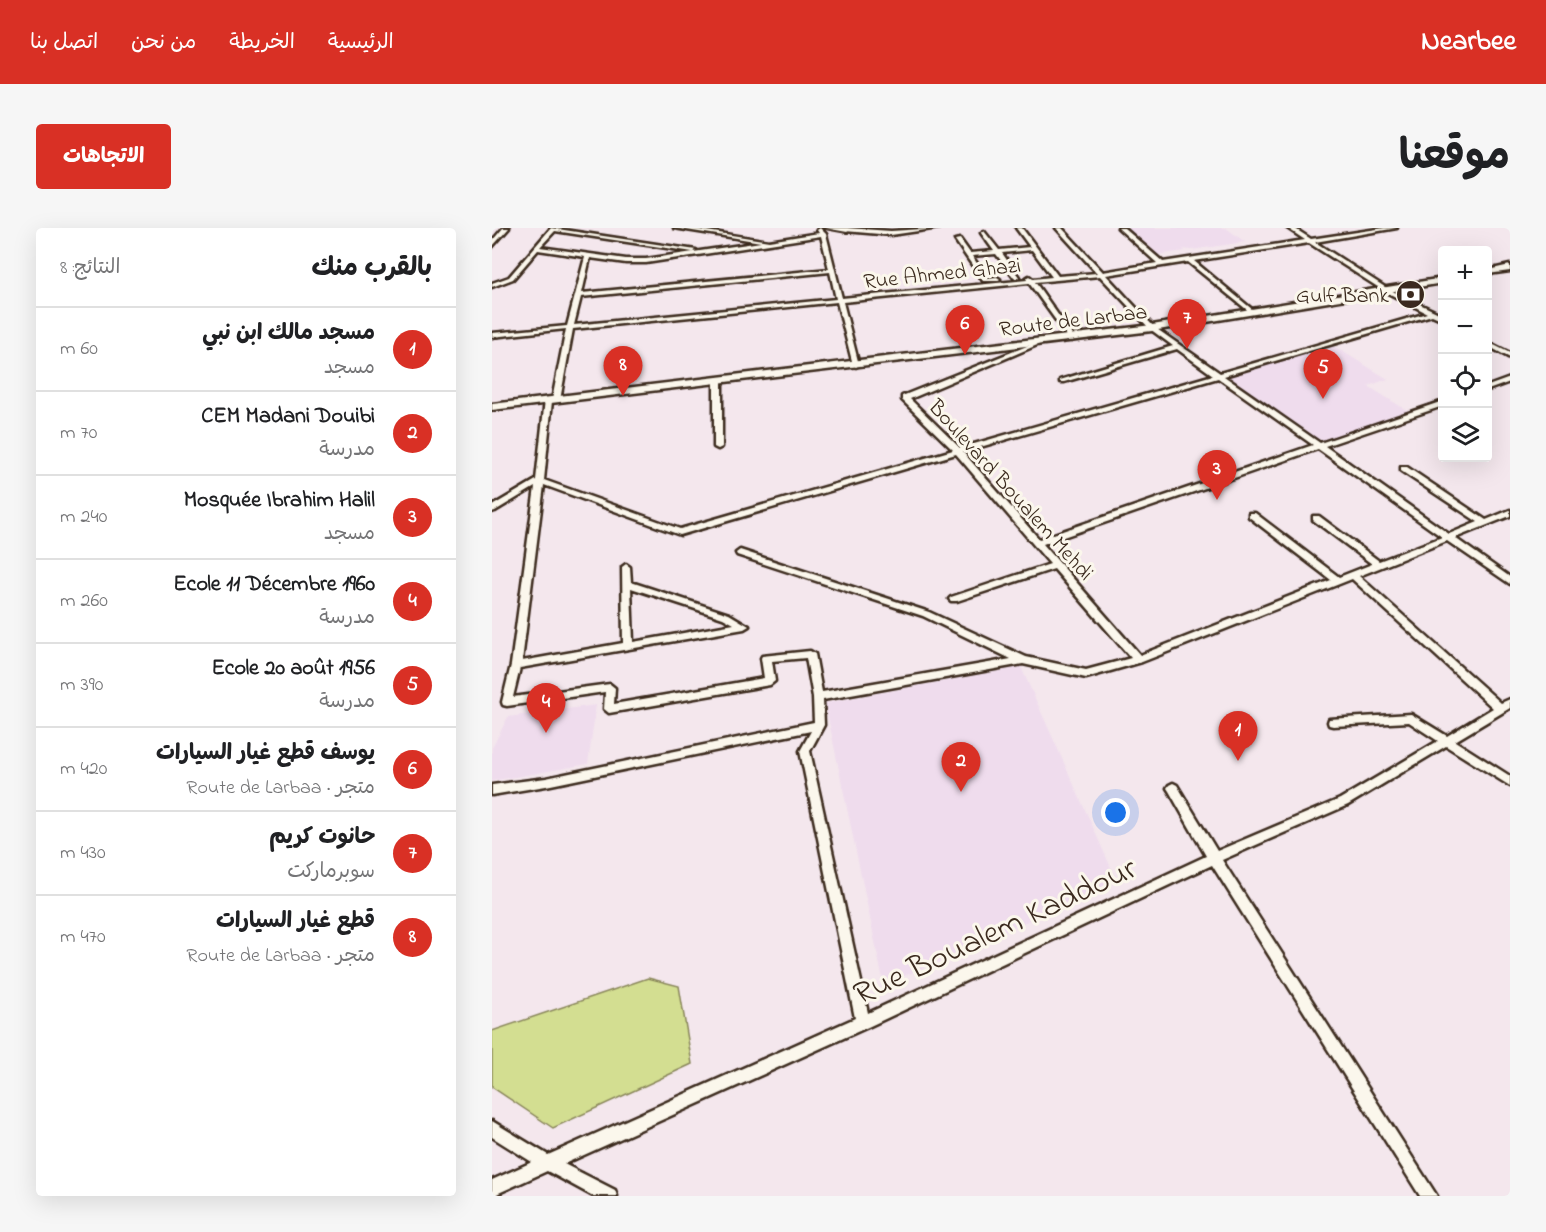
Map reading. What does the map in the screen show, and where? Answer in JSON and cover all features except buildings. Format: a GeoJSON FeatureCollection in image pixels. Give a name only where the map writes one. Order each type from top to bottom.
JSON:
{"type":"FeatureCollection","features":[{"type":"Feature","properties":{"kind":"main road"},"geometry":{"type":"LineString","coordinates":[[1492,271],[1510,268]]}},
{"type":"Feature","properties":{"kind":"main road","name":"Route de Larbaa"},"geometry":{"type":"LineString","coordinates":[[492,407],[1072,339],[1438,281]]}},
{"type":"Feature","properties":{"kind":"street"},"geometry":{"type":"LineString","coordinates":[[492,245],[506,228]]}},
{"type":"Feature","properties":{"kind":"street"},"geometry":{"type":"LineString","coordinates":[[677,228],[777,242]]}},
{"type":"Feature","properties":{"kind":"street"},"geometry":{"type":"LineString","coordinates":[[818,228],[826,231]]}},
{"type":"Feature","properties":{"kind":"street"},"geometry":{"type":"LineString","coordinates":[[838,228],[847,230]]}},
{"type":"Feature","properties":{"kind":"street"},"geometry":{"type":"LineString","coordinates":[[538,249],[646,261],[777,242],[826,231],[891,232],[936,228]]}},
{"type":"Feature","properties":{"kind":"street"},"geometry":{"type":"LineString","coordinates":[[1019,228],[1057,279]]}},
{"type":"Feature","properties":{"kind":"street"},"geometry":{"type":"LineString","coordinates":[[1059,228],[1152,328],[1176,347],[1219,374],[1510,581]]}},
{"type":"Feature","properties":{"kind":"street"},"geometry":{"type":"LineString","coordinates":[[1120,228],[1161,264]]}},
{"type":"Feature","properties":{"kind":"street"},"geometry":{"type":"LineString","coordinates":[[1290,228],[1386,290],[1438,316]]}},
{"type":"Feature","properties":{"kind":"street","name":"Rue Ahmed Ghazi"},"geometry":{"type":"LineString","coordinates":[[492,335],[1100,274],[1394,228]]}},
{"type":"Feature","properties":{"kind":"street"},"geometry":{"type":"LineString","coordinates":[[492,285],[512,278],[554,229],[705,252]]}},
{"type":"Feature","properties":{"kind":"street"},"geometry":{"type":"LineString","coordinates":[[826,231],[856,365]]}},
{"type":"Feature","properties":{"kind":"street"},"geometry":{"type":"LineString","coordinates":[[984,232],[1016,277]]}},
{"type":"Feature","properties":{"kind":"street"},"geometry":{"type":"LineString","coordinates":[[958,240],[985,280],[1027,275],[1072,339]]}},
{"type":"Feature","properties":{"kind":"street"},"geometry":{"type":"LineString","coordinates":[[969,255],[1033,248]]}},
{"type":"Feature","properties":{"kind":"street"},"geometry":{"type":"LineString","coordinates":[[588,256],[552,400],[516,665],[507,702],[610,688],[609,709],[770,681],[766,658],[810,654],[818,697],[819,725],[805,751],[863,1022]]}},
{"type":"Feature","properties":{"kind":"street"},"geometry":{"type":"LineString","coordinates":[[1188,259],[1251,311]]}},
{"type":"Feature","properties":{"kind":"street"},"geometry":{"type":"LineString","coordinates":[[579,295],[833,270]]}},
{"type":"Feature","properties":{"kind":"street"},"geometry":{"type":"LineString","coordinates":[[540,481],[680,532],[1432,313]]}},
{"type":"Feature","properties":{"kind":"street","name":"Boulevard Boualem Mehdi"},"geometry":{"type":"LineString","coordinates":[[1039,343],[905,398],[957,450],[1138,660]]}},
{"type":"Feature","properties":{"kind":"street"},"geometry":{"type":"LineString","coordinates":[[1492,346],[1510,356]]}},
{"type":"Feature","properties":{"kind":"street"},"geometry":{"type":"LineString","coordinates":[[1062,381],[1176,347]]}},
{"type":"Feature","properties":{"kind":"street"},"geometry":{"type":"LineString","coordinates":[[1492,387],[1510,380]]}},
{"type":"Feature","properties":{"kind":"street"},"geometry":{"type":"LineString","coordinates":[[718,381],[718,447]]}},
{"type":"Feature","properties":{"kind":"street"},"geometry":{"type":"LineString","coordinates":[[1036,543],[1438,405]]}},
{"type":"Feature","properties":{"kind":"street"},"geometry":{"type":"LineString","coordinates":[[1404,469],[1485,523]]}},
{"type":"Feature","properties":{"kind":"street"},"geometry":{"type":"LineString","coordinates":[[492,509],[540,481]]}},
{"type":"Feature","properties":{"kind":"street"},"geometry":{"type":"LineString","coordinates":[[740,553],[926,614],[1023,660],[1086,674],[1138,660],[1510,513]]}},
{"type":"Feature","properties":{"kind":"street"},"geometry":{"type":"LineString","coordinates":[[1252,515],[1337,580]]}},
{"type":"Feature","properties":{"kind":"street"},"geometry":{"type":"LineString","coordinates":[[1316,518],[1377,564]]}},
{"type":"Feature","properties":{"kind":"street"},"geometry":{"type":"LineString","coordinates":[[954,600],[1057,565]]}},
{"type":"Feature","properties":{"kind":"street"},"geometry":{"type":"LineString","coordinates":[[626,567],[628,645]]}},
{"type":"Feature","properties":{"kind":"street"},"geometry":{"type":"LineString","coordinates":[[1352,574],[1505,706]]}},
{"type":"Feature","properties":{"kind":"street"},"geometry":{"type":"LineString","coordinates":[[516,665],[744,626],[726,616],[627,584]]}},
{"type":"Feature","properties":{"kind":"street"},"geometry":{"type":"LineString","coordinates":[[818,697],[1023,660]]}},
{"type":"Feature","properties":{"kind":"street","name":"Rue Boualem Kaddour"},"geometry":{"type":"LineString","coordinates":[[492,1188],[863,1022],[1214,858],[1344,802],[1505,706]]}},
{"type":"Feature","properties":{"kind":"street"},"geometry":{"type":"LineString","coordinates":[[1333,722],[1411,718],[1510,782]]}},
{"type":"Feature","properties":{"kind":"street"},"geometry":{"type":"LineString","coordinates":[[492,790],[546,782],[819,725]]}},
{"type":"Feature","properties":{"kind":"street"},"geometry":{"type":"LineString","coordinates":[[1173,788],[1214,858],[1429,1196]]}},
{"type":"Feature","properties":{"kind":"street"},"geometry":{"type":"LineString","coordinates":[[492,1128],[547,1163],[609,1196]]}},
{"type":"Feature","properties":{"kind":"shaded area"},"geometry":{"type":"Polygon","coordinates":[[[1125,228],[1226,228],[1245,242],[1191,250],[1183,249],[1185,251],[1157,255],[1125,228]]]}},
{"type":"Feature","properties":{"kind":"shaded area"},"geometry":{"type":"Polygon","coordinates":[[[1330,344],[1388,379],[1368,386],[1408,411],[1320,441],[1225,376],[1330,344]]]}},
{"type":"Feature","properties":{"kind":"shaded area"},"geometry":{"type":"Polygon","coordinates":[[[1021,667],[1117,881],[884,985],[825,703],[1021,667]]]}},
{"type":"Feature","properties":{"kind":"shaded area"},"geometry":{"type":"Polygon","coordinates":[[[596,705],[588,764],[492,781],[492,748],[508,717],[596,705]]]}},
{"type":"Feature","properties":{"kind":"green space"},"geometry":{"type":"Polygon","coordinates":[[[648,978],[679,986],[692,1064],[553,1128],[492,1087],[492,1031],[648,978]]]}},
{"type":"Feature","properties":{"kind":"place","name":"Gulf Bank"},"geometry":{"type":"Point","coordinates":[1410,294]}},
{"type":"Feature","properties":{"kind":"place","name":"حانوت كريم"},"geometry":{"type":"Point","coordinates":[1187,349]}},
{"type":"Feature","properties":{"kind":"place","name":"يوسف قطع غيار السيارات"},"geometry":{"type":"Point","coordinates":[965,355]}},
{"type":"Feature","properties":{"kind":"place","name":"قطع غيار السيارات"},"geometry":{"type":"Point","coordinates":[623,396]}},
{"type":"Feature","properties":{"kind":"place","name":"Ecole 20 août 1956"},"geometry":{"type":"Point","coordinates":[1323,399]}},
{"type":"Feature","properties":{"kind":"place","name":"Mosquée Ibrahim Halil"},"geometry":{"type":"Point","coordinates":[1217,500]}},
{"type":"Feature","properties":{"kind":"place","name":"Ecole 11 Décembre 1960"},"geometry":{"type":"Point","coordinates":[546,733]}},
{"type":"Feature","properties":{"kind":"place","name":"مسجد مالك ابن نبي"},"geometry":{"type":"Point","coordinates":[1238,761]}},
{"type":"Feature","properties":{"kind":"place","name":"CEM Madani Douibi"},"geometry":{"type":"Point","coordinates":[961,792]}}]}
